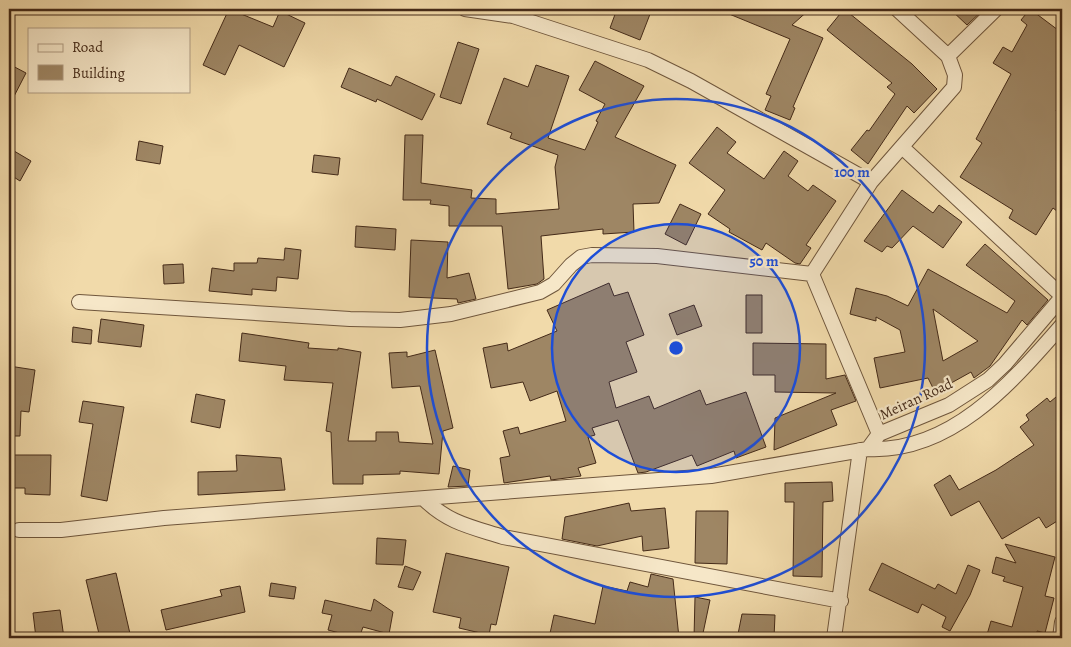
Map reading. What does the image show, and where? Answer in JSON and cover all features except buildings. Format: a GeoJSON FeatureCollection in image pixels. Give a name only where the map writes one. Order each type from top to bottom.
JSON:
{"type":"FeatureCollection","features":[{"type":"Feature","properties":{"kind":"street"},"geometry":{"type":"LineString","coordinates":[[465,9],[515,12],[648,60],[691,81],[871,182]]}},
{"type":"Feature","properties":{"kind":"street"},"geometry":{"type":"LineString","coordinates":[[812,274],[871,182],[954,87],[956,75],[948,56],[897,9]]}},
{"type":"Feature","properties":{"kind":"street"},"geometry":{"type":"LineString","coordinates":[[948,56],[996,9]]}},
{"type":"Feature","properties":{"kind":"street"},"geometry":{"type":"LineString","coordinates":[[902,147],[1062,297]]}},
{"type":"Feature","properties":{"kind":"street"},"geometry":{"type":"LineString","coordinates":[[79,302],[350,319],[400,320],[451,314],[540,292],[554,284],[581,256],[666,256],[812,274]]}},
{"type":"Feature","properties":{"kind":"street"},"geometry":{"type":"LineString","coordinates":[[812,274],[879,434]]}},
{"type":"Feature","properties":{"kind":"street","name":"Meiran Road"},"geometry":{"type":"LineString","coordinates":[[864,450],[879,434],[949,405],[988,380],[1005,364],[1062,297]]}},
{"type":"Feature","properties":{"kind":"street"},"geometry":{"type":"LineString","coordinates":[[19,530],[61,530],[164,518],[424,499],[492,491],[711,476],[864,450],[885,450],[918,443],[953,426],[994,398],[1028,366],[1062,325]]}},
{"type":"Feature","properties":{"kind":"street"},"geometry":{"type":"LineString","coordinates":[[834,638],[864,450]]}},
{"type":"Feature","properties":{"kind":"street"},"geometry":{"type":"LineString","coordinates":[[424,499],[438,513],[450,520],[503,537],[841,601]]}},
{"type":"Feature","properties":{"kind":"street"},"geometry":{"type":"LineString","coordinates":[[1060,638],[1062,622]]}}]}
